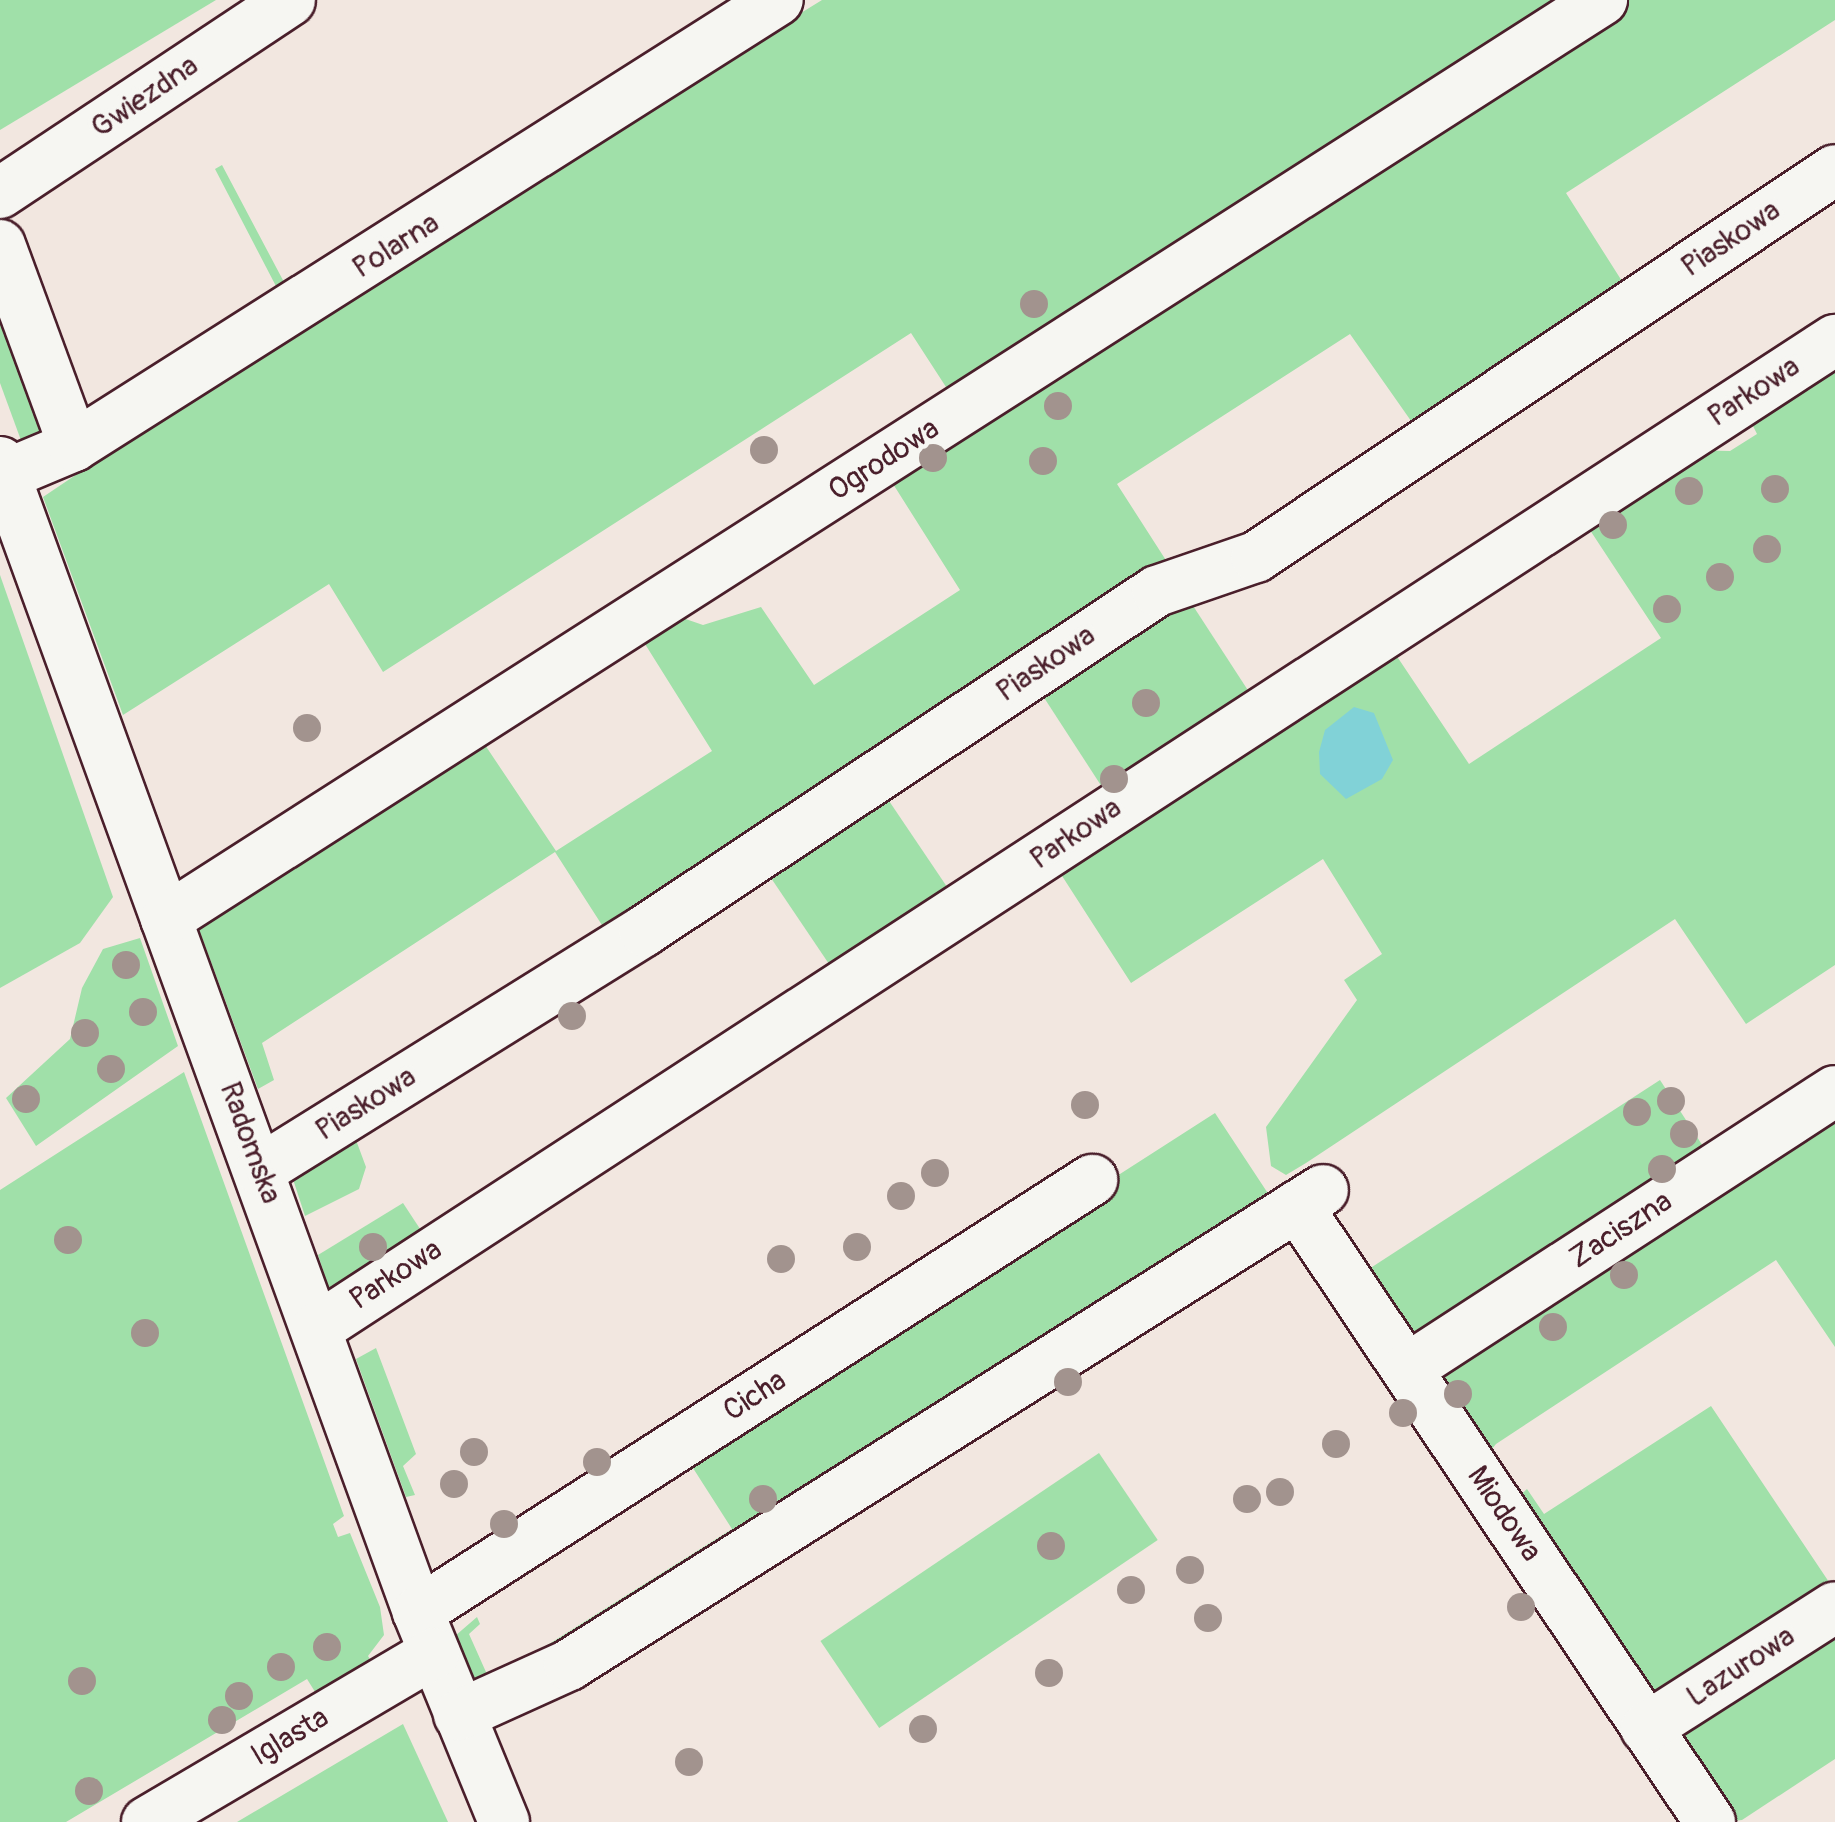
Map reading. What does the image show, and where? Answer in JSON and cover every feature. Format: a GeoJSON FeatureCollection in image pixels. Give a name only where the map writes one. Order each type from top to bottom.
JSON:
{"type":"FeatureCollection","features":[{"type":"Feature","properties":{"kind":"street","name":"Gwiezdna"},"geometry":{"type":"LineString","coordinates":[[0,193],[290,0]]}},
{"type":"Feature","properties":{"kind":"street","name":"Polarna"},"geometry":{"type":"LineString","coordinates":[[2,469],[74,446],[778,0]]}},
{"type":"Feature","properties":{"kind":"street","name":"Ogrodowa"},"geometry":{"type":"LineString","coordinates":[[166,919],[1602,0]]}},
{"type":"Feature","properties":{"kind":"street","name":"Piaskowa"},"geometry":{"type":"LineString","coordinates":[[260,1170],[644,931],[1157,591],[1256,557],[1835,170]]}},
{"type":"Feature","properties":{"kind":"street"},"geometry":{"type":"LineString","coordinates":[[0,245],[74,446]]}},
{"type":"Feature","properties":{"kind":"street","name":"Parkowa"},"geometry":{"type":"LineString","coordinates":[[316,1329],[1835,340]]}},
{"type":"Feature","properties":{"kind":"street","name":"Radomska"},"geometry":{"type":"LineString","coordinates":[[2,469],[426,1632],[504,1822]]}},
{"type":"Feature","properties":{"kind":"street","name":"Zaciszna"},"geometry":{"type":"LineString","coordinates":[[1407,1368],[1835,1090]]}},
{"type":"Feature","properties":{"kind":"street","name":"Cicha"},"geometry":{"type":"LineString","coordinates":[[426,1632],[1092,1180]]}},
{"type":"Feature","properties":{"kind":"street","name":"Miodowa"},"geometry":{"type":"LineString","coordinates":[[459,1715],[536,1684],[601,1645],[1310,1198],[1407,1368],[1710,1822]]}},
{"type":"Feature","properties":{"kind":"street","name":"Lazurowa"},"geometry":{"type":"LineString","coordinates":[[1646,1728],[1835,1606]]}},
{"type":"Feature","properties":{"kind":"street","name":"Iglasta"},"geometry":{"type":"LineString","coordinates":[[147,1822],[426,1632]]}},
{"type":"Feature","properties":{"kind":"green space"},"geometry":{"type":"Polygon","coordinates":[[[0,0],[216,0],[0,130],[0,0]]]}},
{"type":"Feature","properties":{"kind":"green space"},"geometry":{"type":"Polygon","coordinates":[[[822,0],[1835,0],[1835,20],[1566,193],[1627,289],[1416,428],[1350,334],[1117,484],[1169,565],[609,936],[555,852],[262,1043],[274,1080],[258,1089],[194,916],[477,733],[556,851],[712,751],[640,636],[674,615],[703,625],[761,607],[814,685],[960,590],[888,476],[957,404],[911,333],[383,672],[329,584],[123,715],[43,497],[357,286],[822,0]]]}},
{"type":"Feature","properties":{"kind":"green space"},"geometry":{"type":"Polygon","coordinates":[[[222,165],[285,284],[399,211],[406,217],[278,290],[215,169],[222,165]]]}},
{"type":"Feature","properties":{"kind":"green space"},"geometry":{"type":"Polygon","coordinates":[[[0,320],[46,442],[26,454],[0,383],[0,320]]]}},
{"type":"Feature","properties":{"kind":"green space"},"geometry":{"type":"Polygon","coordinates":[[[1835,356],[1835,965],[1746,1024],[1675,919],[1306,1163],[1286,1175],[1271,1166],[1266,1127],[1357,1000],[1344,980],[1382,954],[1323,859],[1131,983],[1055,865],[1390,646],[1469,764],[1661,638],[1582,518],[1684,450],[1730,451],[1757,434],[1747,414],[1835,356]]]}},
{"type":"Feature","properties":{"kind":"green space"},"geometry":{"type":"Polygon","coordinates":[[[0,575],[113,897],[80,943],[0,988],[0,575]]]}},
{"type":"Feature","properties":{"kind":"green space"},"geometry":{"type":"Polygon","coordinates":[[[1186,595],[1256,702],[1109,798],[1039,690],[1186,595]]]}},
{"type":"Feature","properties":{"kind":"green space"},"geometry":{"type":"Polygon","coordinates":[[[883,792],[956,900],[839,979],[766,871],[883,792]]]}},
{"type":"Feature","properties":{"kind":"green space"},"geometry":{"type":"Polygon","coordinates":[[[140,938],[178,1046],[36,1146],[6,1098],[70,1039],[82,988],[103,949],[140,938]]]}},
{"type":"Feature","properties":{"kind":"green space"},"geometry":{"type":"Polygon","coordinates":[[[583,989],[356,1140],[366,1167],[359,1189],[305,1216],[290,1170],[583,989]]]}},
{"type":"Feature","properties":{"kind":"green space"},"geometry":{"type":"Polygon","coordinates":[[[184,1072],[344,1516],[333,1524],[338,1537],[350,1533],[380,1607],[384,1635],[368,1656],[377,1671],[322,1703],[307,1679],[66,1822],[0,1822],[0,1190],[184,1072]]]}},
{"type":"Feature","properties":{"kind":"green space"},"geometry":{"type":"Polygon","coordinates":[[[1660,1080],[1709,1155],[1412,1348],[1363,1273],[1660,1080]]]}},
{"type":"Feature","properties":{"kind":"green space"},"geometry":{"type":"Polygon","coordinates":[[[1215,1113],[1277,1207],[479,1692],[455,1636],[477,1617],[480,1624],[469,1634],[490,1681],[732,1529],[684,1454],[1215,1113]]]}},
{"type":"Feature","properties":{"kind":"green space"},"geometry":{"type":"Polygon","coordinates":[[[1835,1114],[1835,1347],[1776,1260],[1496,1444],[1483,1460],[1426,1378],[1835,1114]]]}},
{"type":"Feature","properties":{"kind":"green space"},"geometry":{"type":"Polygon","coordinates":[[[403,1203],[428,1241],[334,1304],[318,1255],[403,1203]]]}},
{"type":"Feature","properties":{"kind":"green space"},"geometry":{"type":"Polygon","coordinates":[[[376,1348],[416,1454],[403,1466],[415,1495],[406,1497],[356,1359],[376,1348]]]}},
{"type":"Feature","properties":{"kind":"green space"},"geometry":{"type":"Polygon","coordinates":[[[1711,1406],[1833,1588],[1649,1704],[1511,1504],[1527,1489],[1544,1514],[1711,1406]]]}},
{"type":"Feature","properties":{"kind":"green space"},"geometry":{"type":"Polygon","coordinates":[[[1099,1453],[1158,1540],[879,1728],[820,1641],[1099,1453]]]}},
{"type":"Feature","properties":{"kind":"green space"},"geometry":{"type":"Polygon","coordinates":[[[1835,1619],[1835,1759],[1742,1820],[1722,1822],[1680,1752],[1680,1719],[1835,1619]]]}},
{"type":"Feature","properties":{"kind":"green space"},"geometry":{"type":"Polygon","coordinates":[[[403,1724],[448,1822],[237,1822],[403,1724]]]}},
{"type":"Feature","properties":{"kind":"water"},"geometry":{"type":"Polygon","coordinates":[[[1354,707],[1374,713],[1393,760],[1382,779],[1346,799],[1320,774],[1319,752],[1325,730],[1354,707]]]}}]}
